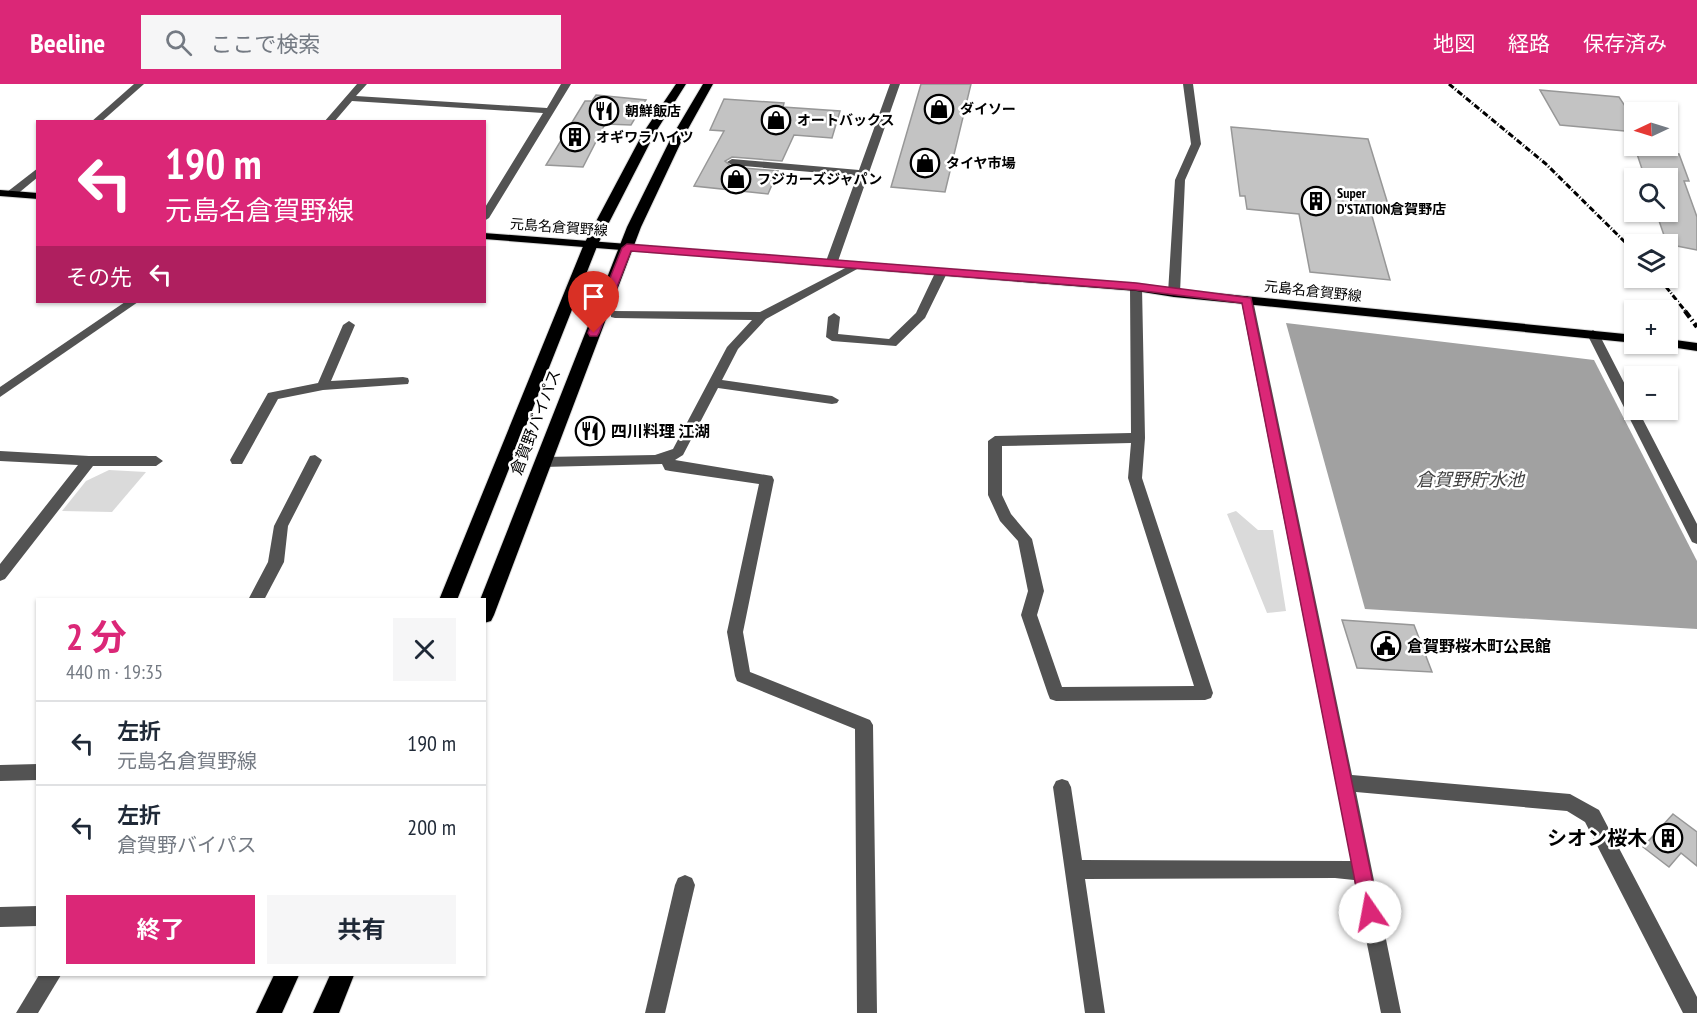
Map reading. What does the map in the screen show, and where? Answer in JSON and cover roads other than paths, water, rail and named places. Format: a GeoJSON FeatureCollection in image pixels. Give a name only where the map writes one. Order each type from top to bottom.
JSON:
{"type":"FeatureCollection","features":[{"type":"Feature","properties":{"kind":"highway","name":"倉賀野バイパス"},"geometry":{"type":"LineString","coordinates":[[449,598],[591,244],[649,133],[681,84]]}},
{"type":"Feature","properties":{"kind":"highway","name":"倉賀野バイパス"},"geometry":{"type":"LineString","coordinates":[[486,610],[627,248],[677,138],[708,84]]}},
{"type":"Feature","properties":{"kind":"highway"},"geometry":{"type":"LineString","coordinates":[[269,1013],[287,976]]}},
{"type":"Feature","properties":{"kind":"highway"},"geometry":{"type":"LineString","coordinates":[[326,1013],[342,976]]}},
{"type":"Feature","properties":{"kind":"main road"},"geometry":{"type":"LineString","coordinates":[[5,193],[36,196]]}},
{"type":"Feature","properties":{"kind":"main road","name":"元島名倉賀野線"},"geometry":{"type":"LineString","coordinates":[[486,236],[942,273],[1136,286],[1174,293],[1624,338]]}},
{"type":"Feature","properties":{"kind":"main road"},"geometry":{"type":"LineString","coordinates":[[1678,344],[1697,347]]}},
{"type":"Feature","properties":{"kind":"street"},"geometry":{"type":"LineString","coordinates":[[97,120],[139,84]]}},
{"type":"Feature","properties":{"kind":"street"},"geometry":{"type":"LineString","coordinates":[[330,120],[362,84]]}},
{"type":"Feature","properties":{"kind":"street"},"geometry":{"type":"LineString","coordinates":[[486,215],[566,84]]}},
{"type":"Feature","properties":{"kind":"street"},"geometry":{"type":"LineString","coordinates":[[831,264],[894,84]]}},
{"type":"Feature","properties":{"kind":"street"},"geometry":{"type":"LineString","coordinates":[[1174,293],[1180,180],[1196,144],[1188,84]]}},
{"type":"Feature","properties":{"kind":"street"},"geometry":{"type":"LineString","coordinates":[[350,98],[551,111]]}},
{"type":"Feature","properties":{"kind":"street"},"geometry":{"type":"LineString","coordinates":[[732,162],[863,173]]}},
{"type":"Feature","properties":{"kind":"street"},"geometry":{"type":"LineString","coordinates":[[5,193],[36,172]]}},
{"type":"Feature","properties":{"kind":"street"},"geometry":{"type":"LineString","coordinates":[[543,462],[667,458],[678,452],[733,347],[762,316],[855,266]]}},
{"type":"Feature","properties":{"kind":"street"},"geometry":{"type":"LineString","coordinates":[[834,317],[832,337],[892,343],[921,315],[942,273]]}},
{"type":"Feature","properties":{"kind":"street"},"geometry":{"type":"LineString","coordinates":[[1136,286],[1138,438],[1135,478],[1205,693],[1056,694],[1029,615],[1036,591],[1026,539],[1005,517],[995,495],[995,441],[1138,438]]}},
{"type":"Feature","properties":{"kind":"street"},"geometry":{"type":"LineString","coordinates":[[1247,300],[1391,1013]]}},
{"type":"Feature","properties":{"kind":"street"},"geometry":{"type":"LineString","coordinates":[[0,393],[131,303]]}},
{"type":"Feature","properties":{"kind":"street"},"geometry":{"type":"LineString","coordinates":[[615,314],[762,316]]}},
{"type":"Feature","properties":{"kind":"street"},"geometry":{"type":"LineString","coordinates":[[323,386],[349,325]]}},
{"type":"Feature","properties":{"kind":"street"},"geometry":{"type":"LineString","coordinates":[[1593,334],[1697,538]]}},
{"type":"Feature","properties":{"kind":"street"},"geometry":{"type":"LineString","coordinates":[[237,460],[273,396],[323,386],[404,381]]}},
{"type":"Feature","properties":{"kind":"street"},"geometry":{"type":"LineString","coordinates":[[714,383],[832,400]]}},
{"type":"Feature","properties":{"kind":"street"},"geometry":{"type":"LineString","coordinates":[[0,468],[5,456],[89,461],[156,461]]}},
{"type":"Feature","properties":{"kind":"street"},"geometry":{"type":"LineString","coordinates":[[667,458],[670,466],[767,480],[735,632],[743,676],[864,725],[867,1013]]}},
{"type":"Feature","properties":{"kind":"street"},"geometry":{"type":"LineString","coordinates":[[257,598],[276,561],[281,526],[315,460]]}},
{"type":"Feature","properties":{"kind":"street"},"geometry":{"type":"LineString","coordinates":[[0,574],[89,461]]}},
{"type":"Feature","properties":{"kind":"street"},"geometry":{"type":"LineString","coordinates":[[0,773],[36,772]]}},
{"type":"Feature","properties":{"kind":"street"},"geometry":{"type":"LineString","coordinates":[[1344,783],[1570,803],[1592,816],[1694,1013]]}},
{"type":"Feature","properties":{"kind":"street"},"geometry":{"type":"LineString","coordinates":[[1062,787],[1095,1013]]}},
{"type":"Feature","properties":{"kind":"street"},"geometry":{"type":"LineString","coordinates":[[1074,870],[1335,869],[1362,872]]}},
{"type":"Feature","properties":{"kind":"street"},"geometry":{"type":"LineString","coordinates":[[654,1013],[685,885]]}},
{"type":"Feature","properties":{"kind":"street"},"geometry":{"type":"LineString","coordinates":[[0,917],[36,916]]}},
{"type":"Feature","properties":{"kind":"street"},"geometry":{"type":"LineString","coordinates":[[26,1013],[50,976]]}},
{"type":"Feature","properties":{"kind":"water","name":"倉賀野貯水池"},"geometry":{"type":"Polygon","coordinates":[[[1286,323],[1594,360],[1697,561],[1697,629],[1365,609],[1286,323]]]}},
{"type":"Feature","properties":{"kind":"railway"},"geometry":{"type":"LineString","coordinates":[[1449,84],[1546,164],[1624,241]]}},
{"type":"Feature","properties":{"kind":"railway"},"geometry":{"type":"LineString","coordinates":[[1667,288],[1686,312]]}},
{"type":"Feature","properties":{"kind":"railway"},"geometry":{"type":"LineString","coordinates":[[1685,311],[1697,327]]}},
{"type":"Feature","properties":{"kind":"place","name":"ダイソー"},"geometry":{"type":"Point","coordinates":[939,109]}},
{"type":"Feature","properties":{"kind":"place","name":"朝鮮飯店"},"geometry":{"type":"Point","coordinates":[604,111]}},
{"type":"Feature","properties":{"kind":"place","name":"オートバックス"},"geometry":{"type":"Point","coordinates":[776,120]}},
{"type":"Feature","properties":{"kind":"place","name":"オギワラハイツ"},"geometry":{"type":"Point","coordinates":[575,137]}},
{"type":"Feature","properties":{"kind":"place","name":"タイヤ市場"},"geometry":{"type":"Point","coordinates":[925,163]}},
{"type":"Feature","properties":{"kind":"place","name":"フジカーズジャパン"},"geometry":{"type":"Point","coordinates":[736,179]}},
{"type":"Feature","properties":{"kind":"place","name":"Super D'STATION倉賀野店"},"geometry":{"type":"Point","coordinates":[1316,201]}},
{"type":"Feature","properties":{"kind":"place","name":"四川料理 江湖"},"geometry":{"type":"Point","coordinates":[590,431]}},
{"type":"Feature","properties":{"kind":"place","name":"倉賀野桜木町公民館"},"geometry":{"type":"Point","coordinates":[1386,646]}},
{"type":"Feature","properties":{"kind":"place","name":"シオン桜木"},"geometry":{"type":"Point","coordinates":[1668,838]}}]}
